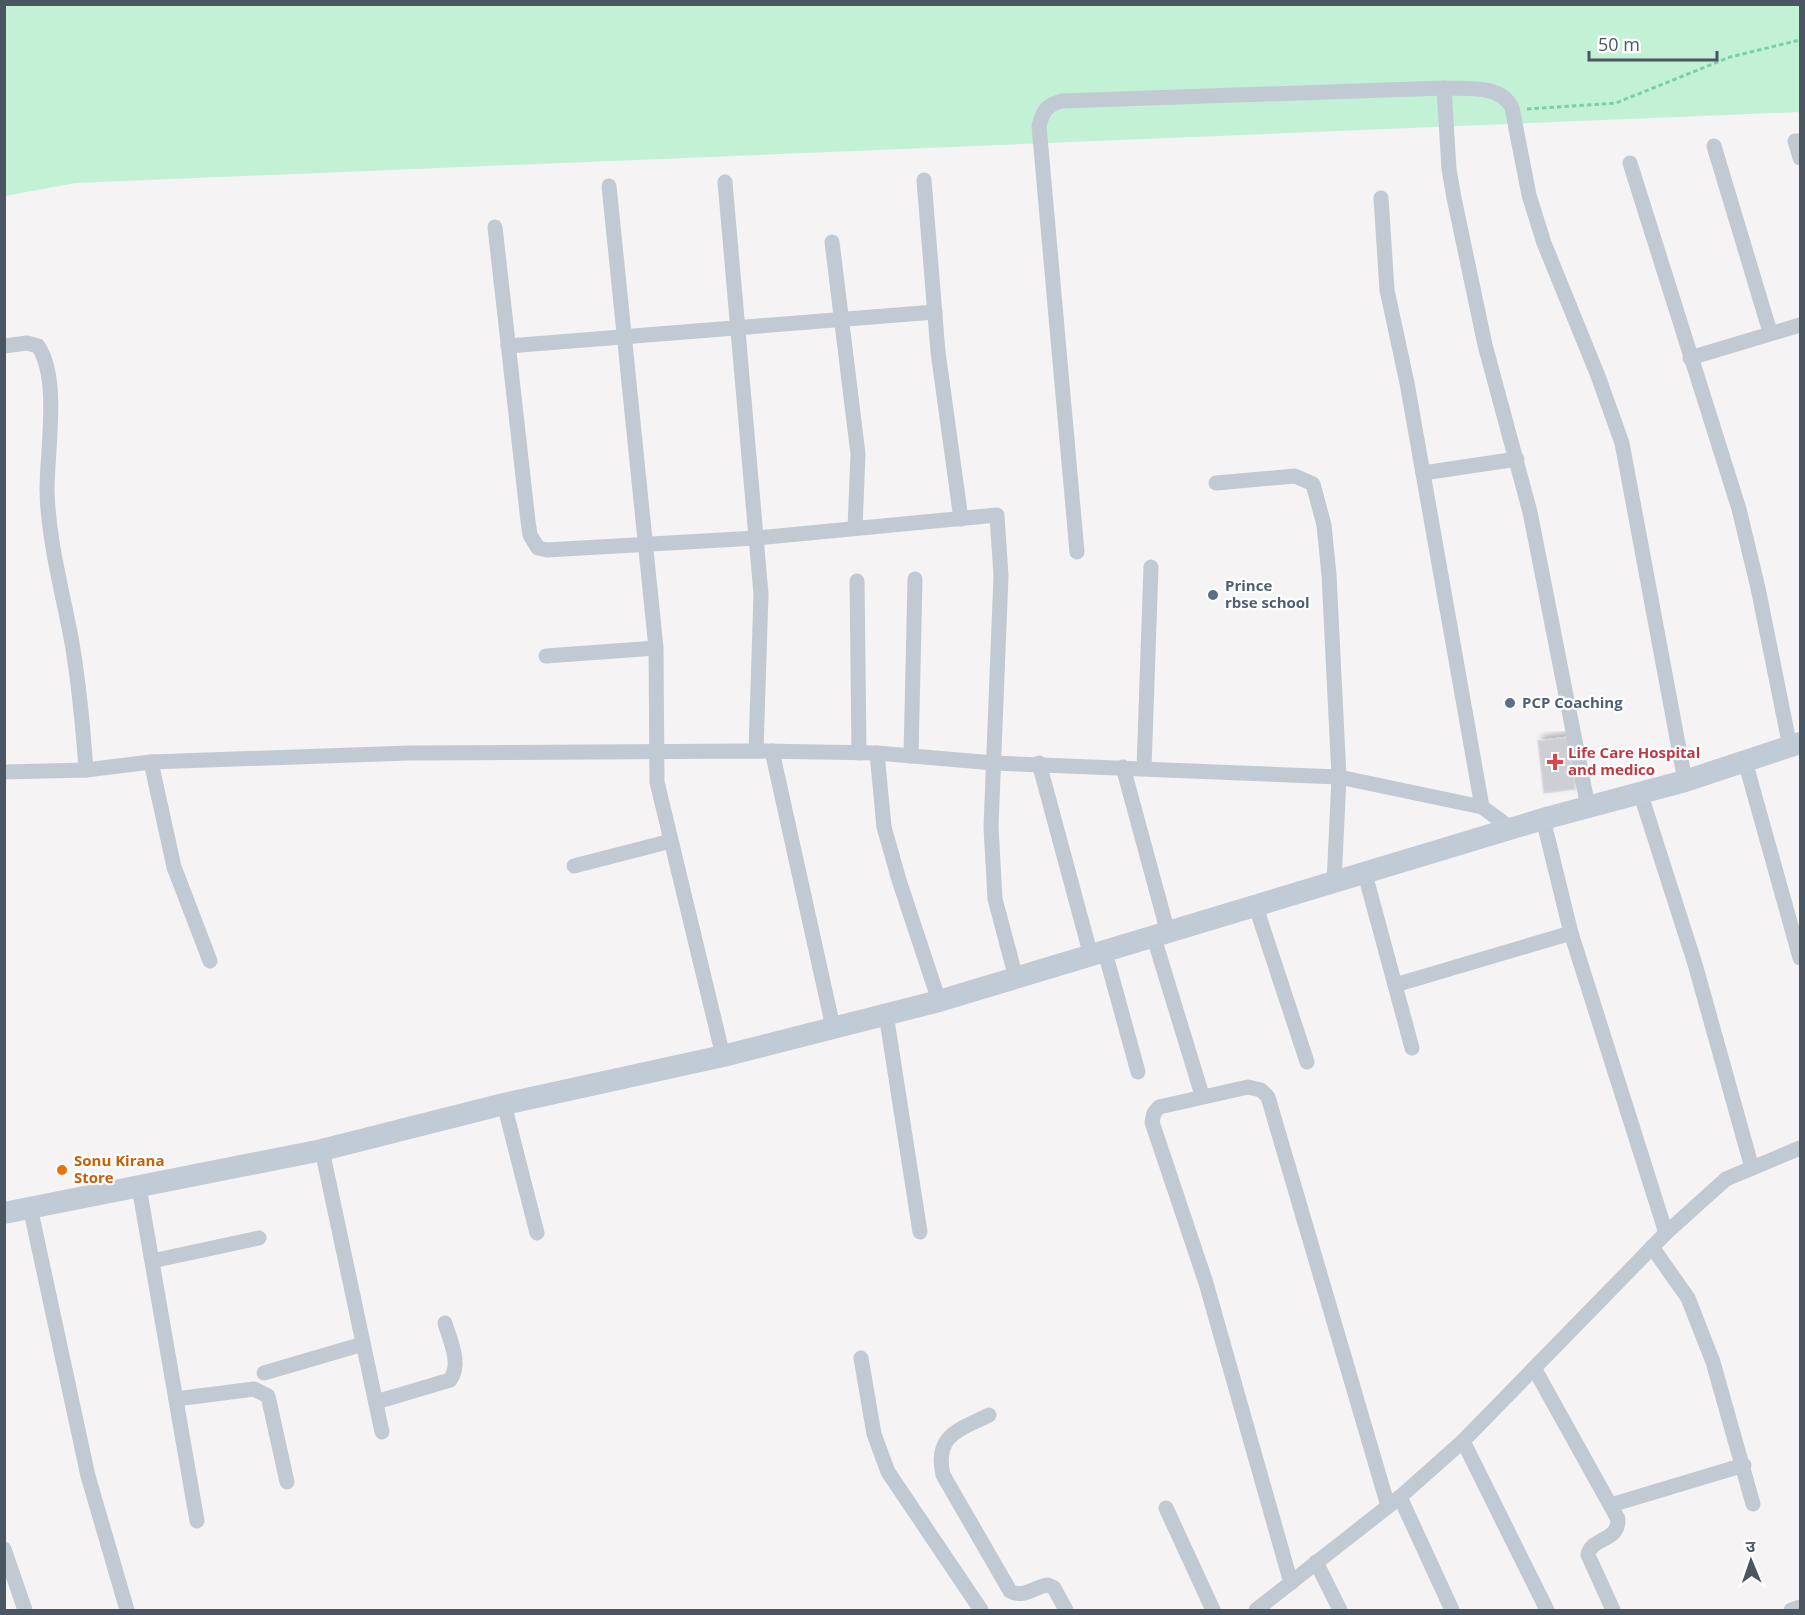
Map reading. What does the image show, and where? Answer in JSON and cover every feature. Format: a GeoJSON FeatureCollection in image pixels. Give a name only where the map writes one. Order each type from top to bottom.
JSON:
{"type":"FeatureCollection","features":[{"type":"Feature","properties":{"kind":"street"},"geometry":{"type":"LineString","coordinates":[[1444,88],[1449,170],[1454,198],[1485,345],[1530,512],[1588,807]]}},
{"type":"Feature","properties":{"kind":"street"},"geometry":{"type":"LineString","coordinates":[[1077,552],[1039,126],[1042,113],[1050,104],[1062,101],[1444,88],[1489,90],[1508,100],[1512,108],[1529,195],[1544,243],[1598,376],[1622,443],[1685,781]]}},
{"type":"Feature","properties":{"kind":"street"},"geometry":{"type":"LineString","coordinates":[[1800,141],[1795,141],[1800,158]]}},
{"type":"Feature","properties":{"kind":"street"},"geometry":{"type":"LineString","coordinates":[[1714,146],[1770,332]]}},
{"type":"Feature","properties":{"kind":"street"},"geometry":{"type":"LineString","coordinates":[[4,1213],[322,1150],[504,1104],[723,1056],[939,1001],[1543,819],[1685,781],[1795,745],[1747,542],[1630,163]]}},
{"type":"Feature","properties":{"kind":"street"},"geometry":{"type":"LineString","coordinates":[[924,180],[934,312],[961,519]]}},
{"type":"Feature","properties":{"kind":"street"},"geometry":{"type":"LineString","coordinates":[[725,182],[761,618],[756,751]]}},
{"type":"Feature","properties":{"kind":"street"},"geometry":{"type":"LineString","coordinates":[[609,186],[656,648],[656,753],[659,795],[723,1056]]}},
{"type":"Feature","properties":{"kind":"street"},"geometry":{"type":"LineString","coordinates":[[1381,198],[1387,290],[1423,473],[1482,807]]}},
{"type":"Feature","properties":{"kind":"street"},"geometry":{"type":"LineString","coordinates":[[495,227],[528,521],[533,543],[538,548],[547,550],[646,545],[997,515],[1001,576],[994,763],[990,806],[995,899],[1016,978]]}},
{"type":"Feature","properties":{"kind":"street"},"geometry":{"type":"LineString","coordinates":[[832,242],[858,454],[855,528]]}},
{"type":"Feature","properties":{"kind":"street"},"geometry":{"type":"LineString","coordinates":[[508,346],[934,312]]}},
{"type":"Feature","properties":{"kind":"street"},"geometry":{"type":"LineString","coordinates":[[1690,358],[1770,332],[1800,325]]}},
{"type":"Feature","properties":{"kind":"street"},"geometry":{"type":"LineString","coordinates":[[4,346],[27,343],[38,346],[44,354],[48,369],[51,422],[48,511],[77,676],[86,770]]}},
{"type":"Feature","properties":{"kind":"street"},"geometry":{"type":"LineString","coordinates":[[1423,473],[1517,459]]}},
{"type":"Feature","properties":{"kind":"street"},"geometry":{"type":"LineString","coordinates":[[1216,483],[1295,476],[1312,484],[1324,525],[1329,575],[1339,777],[1334,883]]}},
{"type":"Feature","properties":{"kind":"street"},"geometry":{"type":"LineString","coordinates":[[1144,768],[1151,567]]}},
{"type":"Feature","properties":{"kind":"street"},"geometry":{"type":"LineString","coordinates":[[911,756],[915,579]]}},
{"type":"Feature","properties":{"kind":"street"},"geometry":{"type":"LineString","coordinates":[[857,581],[859,753]]}},
{"type":"Feature","properties":{"kind":"street"},"geometry":{"type":"LineString","coordinates":[[546,656],[656,648]]}},
{"type":"Feature","properties":{"kind":"street"},"geometry":{"type":"LineString","coordinates":[[4,772],[86,770],[151,762],[409,753],[756,751],[878,753],[994,763],[1039,763],[1339,777],[1482,807],[1512,829]]}},
{"type":"Feature","properties":{"kind":"street"},"geometry":{"type":"LineString","coordinates":[[772,751],[833,1027]]}},
{"type":"Feature","properties":{"kind":"street"},"geometry":{"type":"LineString","coordinates":[[878,753],[884,827],[898,880],[939,1001]]}},
{"type":"Feature","properties":{"kind":"street"},"geometry":{"type":"LineString","coordinates":[[1744,761],[1800,958]]}},
{"type":"Feature","properties":{"kind":"street"},"geometry":{"type":"LineString","coordinates":[[151,762],[174,867],[210,961]]}},
{"type":"Feature","properties":{"kind":"street"},"geometry":{"type":"LineString","coordinates":[[1039,763],[1098,954],[1138,1072]]}},
{"type":"Feature","properties":{"kind":"street"},"geometry":{"type":"LineString","coordinates":[[1123,767],[1161,935],[1202,1095]]}},
{"type":"Feature","properties":{"kind":"street"},"geometry":{"type":"LineString","coordinates":[[1640,792],[1695,964],[1752,1168]]}},
{"type":"Feature","properties":{"kind":"street"},"geometry":{"type":"LineString","coordinates":[[1543,819],[1571,933],[1666,1233]]}},
{"type":"Feature","properties":{"kind":"street"},"geometry":{"type":"LineString","coordinates":[[574,866],[671,841]]}},
{"type":"Feature","properties":{"kind":"street"},"geometry":{"type":"LineString","coordinates":[[1365,874],[1412,1048]]}},
{"type":"Feature","properties":{"kind":"street"},"geometry":{"type":"LineString","coordinates":[[1256,907],[1307,1062]]}},
{"type":"Feature","properties":{"kind":"street"},"geometry":{"type":"LineString","coordinates":[[1395,985],[1571,933]]}},
{"type":"Feature","properties":{"kind":"street"},"geometry":{"type":"LineString","coordinates":[[886,1014],[920,1232]]}},
{"type":"Feature","properties":{"kind":"street"},"geometry":{"type":"LineString","coordinates":[[1290,1583],[1206,1284],[1152,1122],[1154,1113],[1159,1107],[1202,1095],[1248,1087],[1261,1090],[1268,1097],[1394,1502],[1452,1611]]}},
{"type":"Feature","properties":{"kind":"street"},"geometry":{"type":"LineString","coordinates":[[504,1104],[537,1233]]}},
{"type":"Feature","properties":{"kind":"street"},"geometry":{"type":"LineString","coordinates":[[1256,1611],[1394,1502],[1463,1442],[1666,1233],[1726,1179],[1800,1148]]}},
{"type":"Feature","properties":{"kind":"street"},"geometry":{"type":"LineString","coordinates":[[322,1150],[382,1432]]}},
{"type":"Feature","properties":{"kind":"street"},"geometry":{"type":"LineString","coordinates":[[139,1187],[197,1521]]}},
{"type":"Feature","properties":{"kind":"street"},"geometry":{"type":"LineString","coordinates":[[30,1207],[87,1476],[126,1611]]}},
{"type":"Feature","properties":{"kind":"street"},"geometry":{"type":"LineString","coordinates":[[152,1261],[259,1238]]}},
{"type":"Feature","properties":{"kind":"street"},"geometry":{"type":"LineString","coordinates":[[1652,1247],[1688,1298],[1713,1362],[1744,1465],[1753,1504]]}},
{"type":"Feature","properties":{"kind":"street"},"geometry":{"type":"LineString","coordinates":[[376,1402],[450,1380],[455,1373],[456,1365],[445,1323]]}},
{"type":"Feature","properties":{"kind":"street"},"geometry":{"type":"LineString","coordinates":[[264,1373],[363,1344]]}},
{"type":"Feature","properties":{"kind":"street"},"geometry":{"type":"LineString","coordinates":[[861,1358],[874,1434],[888,1472],[981,1611]]}},
{"type":"Feature","properties":{"kind":"street"},"geometry":{"type":"LineString","coordinates":[[1534,1368],[1618,1520],[1616,1530],[1593,1546],[1588,1555],[1613,1611]]}},
{"type":"Feature","properties":{"kind":"street"},"geometry":{"type":"LineString","coordinates":[[176,1399],[254,1389],[262,1391],[268,1396],[286,1482]]}},
{"type":"Feature","properties":{"kind":"street"},"geometry":{"type":"LineString","coordinates":[[989,1415],[954,1432],[944,1444],[939,1459],[943,1475],[1010,1591],[1016,1594],[1025,1593],[1048,1585],[1054,1588],[1066,1611]]}},
{"type":"Feature","properties":{"kind":"street"},"geometry":{"type":"LineString","coordinates":[[1463,1442],[1547,1611]]}},
{"type":"Feature","properties":{"kind":"street"},"geometry":{"type":"LineString","coordinates":[[1611,1505],[1744,1465]]}},
{"type":"Feature","properties":{"kind":"street"},"geometry":{"type":"LineString","coordinates":[[1166,1508],[1213,1611]]}},
{"type":"Feature","properties":{"kind":"street"},"geometry":{"type":"LineString","coordinates":[[4,1549],[25,1611]]}},
{"type":"Feature","properties":{"kind":"street"},"geometry":{"type":"LineString","coordinates":[[1317,1562],[1340,1611]]}},
{"type":"Feature","properties":{"kind":"street"},"geometry":{"type":"LineString","coordinates":[[1791,1611],[1800,1607]]}},
{"type":"Feature","properties":{"kind":"path"},"geometry":{"type":"LineString","coordinates":[[1512,108],[1514,110],[1616,103],[1730,57],[1800,40]]}},
{"type":"Feature","properties":{"kind":"green space"},"geometry":{"type":"Polygon","coordinates":[[[5,5],[1800,5],[1800,112],[75,183],[5,196],[5,5]]]}},
{"type":"Feature","properties":{"kind":"building"},"geometry":{"type":"Polygon","coordinates":[[[1569,737],[1575,789],[1544,793],[1538,741],[1569,737]]]}},
{"type":"Feature","properties":{"kind":"place","name":"Prince rbse school"},"geometry":{"type":"Point","coordinates":[1213,595]}},
{"type":"Feature","properties":{"kind":"place","name":"PCP Coaching"},"geometry":{"type":"Point","coordinates":[1510,703]}},
{"type":"Feature","properties":{"kind":"place","name":"Life Care Hospital and medico"},"geometry":{"type":"Point","coordinates":[1555,762]}},
{"type":"Feature","properties":{"kind":"place","name":"Sonu Kirana Store"},"geometry":{"type":"Point","coordinates":[62,1170]}}]}
